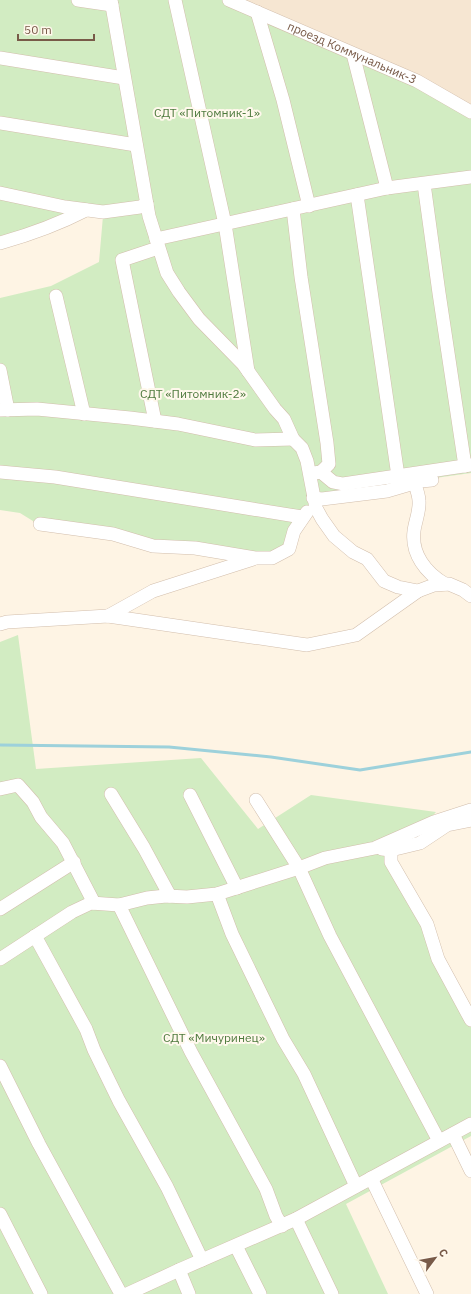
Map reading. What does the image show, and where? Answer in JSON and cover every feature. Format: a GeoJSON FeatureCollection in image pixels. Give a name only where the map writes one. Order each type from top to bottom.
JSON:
{"type":"FeatureCollection","features":[{"type":"Feature","properties":{"kind":"street"},"geometry":{"type":"LineString","coordinates":[[78,0],[111,2],[147,204],[157,244],[167,273],[199,320],[243,364],[275,409],[284,419],[293,440],[302,448],[316,473],[315,503],[322,519],[334,536],[353,552],[367,559],[384,581],[398,587],[418,591]]}},
{"type":"Feature","properties":{"kind":"street"},"geometry":{"type":"LineString","coordinates":[[175,0],[225,224],[249,373]]}},
{"type":"Feature","properties":{"kind":"street","name":"проезд Коммунальник-3"},"geometry":{"type":"LineString","coordinates":[[229,0],[417,81],[471,112]]}},
{"type":"Feature","properties":{"kind":"street"},"geometry":{"type":"LineString","coordinates":[[257,12],[283,100],[309,206]]}},
{"type":"Feature","properties":{"kind":"street"},"geometry":{"type":"LineString","coordinates":[[353,54],[387,188]]}},
{"type":"Feature","properties":{"kind":"street"},"geometry":{"type":"LineString","coordinates":[[0,58],[124,78]]}},
{"type":"Feature","properties":{"kind":"street"},"geometry":{"type":"LineString","coordinates":[[0,123],[136,145]]}},
{"type":"Feature","properties":{"kind":"street"},"geometry":{"type":"LineString","coordinates":[[155,421],[122,260],[157,244],[225,224],[358,196],[387,188],[471,177]]}},
{"type":"Feature","properties":{"kind":"street"},"geometry":{"type":"LineString","coordinates":[[424,184],[439,293],[469,469]]}},
{"type":"Feature","properties":{"kind":"street"},"geometry":{"type":"LineString","coordinates":[[0,193],[86,210],[104,212],[140,207],[147,204]]}},
{"type":"Feature","properties":{"kind":"street"},"geometry":{"type":"LineString","coordinates":[[358,196],[398,476]]}},
{"type":"Feature","properties":{"kind":"street"},"geometry":{"type":"LineString","coordinates":[[293,209],[301,277],[328,443],[329,464],[316,473]]}},
{"type":"Feature","properties":{"kind":"street"},"geometry":{"type":"LineString","coordinates":[[0,243],[38,232],[68,220],[86,210]]}},
{"type":"Feature","properties":{"kind":"street"},"geometry":{"type":"LineString","coordinates":[[56,296],[84,414]]}},
{"type":"Feature","properties":{"kind":"street"},"geometry":{"type":"LineString","coordinates":[[0,370],[4,410],[37,409],[155,421],[178,424],[255,440],[293,440]]}},
{"type":"Feature","properties":{"kind":"street"},"geometry":{"type":"LineString","coordinates":[[316,473],[334,482],[343,484],[398,476],[469,469]]}},
{"type":"Feature","properties":{"kind":"street"},"geometry":{"type":"LineString","coordinates":[[40,524],[113,534],[153,546],[195,548],[255,558],[272,558],[288,549],[294,531],[302,517],[315,503],[322,499],[387,491],[469,469]]}},
{"type":"Feature","properties":{"kind":"street"},"geometry":{"type":"LineString","coordinates":[[0,472],[55,477],[302,517]]}},
{"type":"Feature","properties":{"kind":"street"},"geometry":{"type":"LineString","coordinates":[[415,483],[420,501],[413,546],[418,558],[427,571],[444,584]]}},
{"type":"Feature","properties":{"kind":"street"},"geometry":{"type":"LineString","coordinates":[[108,616],[153,591],[255,558]]}},
{"type":"Feature","properties":{"kind":"street"},"geometry":{"type":"LineString","coordinates":[[0,624],[7,622],[108,616],[307,645],[356,635],[418,591],[434,585],[449,584],[463,590],[471,596]]}},
{"type":"Feature","properties":{"kind":"street"},"geometry":{"type":"LineString","coordinates":[[0,790],[18,785],[33,802],[41,818],[63,843],[94,903]]}},
{"type":"Feature","properties":{"kind":"street"},"geometry":{"type":"LineString","coordinates":[[111,794],[144,848],[170,896]]}},
{"type":"Feature","properties":{"kind":"street"},"geometry":{"type":"LineString","coordinates":[[190,795],[237,888]]}},
{"type":"Feature","properties":{"kind":"street"},"geometry":{"type":"LineString","coordinates":[[256,800],[299,868],[330,936],[439,1141]]}},
{"type":"Feature","properties":{"kind":"street"},"geometry":{"type":"LineString","coordinates":[[0,959],[72,912],[91,903],[120,905],[147,898],[170,896],[188,897],[217,894],[299,868],[325,858],[375,848],[434,822],[471,810]]}},
{"type":"Feature","properties":{"kind":"street"},"geometry":{"type":"LineString","coordinates":[[375,848],[390,850],[420,843],[447,825],[471,820]]}},
{"type":"Feature","properties":{"kind":"street"},"geometry":{"type":"LineString","coordinates":[[390,850],[391,862],[427,924],[438,959],[471,1020]]}},
{"type":"Feature","properties":{"kind":"street"},"geometry":{"type":"LineString","coordinates":[[0,909],[74,862]]}},
{"type":"Feature","properties":{"kind":"street"},"geometry":{"type":"LineString","coordinates":[[217,894],[239,948],[283,1039],[304,1074],[356,1186]]}},
{"type":"Feature","properties":{"kind":"street"},"geometry":{"type":"LineString","coordinates":[[120,905],[191,1052],[266,1189],[276,1216],[282,1226]]}},
{"type":"Feature","properties":{"kind":"street"},"geometry":{"type":"LineString","coordinates":[[35,936],[86,1029],[94,1050],[119,1101],[167,1187],[202,1260]]}},
{"type":"Feature","properties":{"kind":"street"},"geometry":{"type":"LineString","coordinates":[[0,1066],[43,1150],[121,1294]]}},
{"type":"Feature","properties":{"kind":"street"},"geometry":{"type":"LineString","coordinates":[[127,1294],[296,1220],[471,1124]]}},
{"type":"Feature","properties":{"kind":"street"},"geometry":{"type":"LineString","coordinates":[[453,1134],[471,1171]]}},
{"type":"Feature","properties":{"kind":"street"},"geometry":{"type":"LineString","coordinates":[[371,1178],[427,1294]]}},
{"type":"Feature","properties":{"kind":"street"},"geometry":{"type":"LineString","coordinates":[[0,1214],[41,1294]]}},
{"type":"Feature","properties":{"kind":"street"},"geometry":{"type":"LineString","coordinates":[[296,1220],[332,1294]]}},
{"type":"Feature","properties":{"kind":"street"},"geometry":{"type":"LineString","coordinates":[[236,1246],[260,1294]]}},
{"type":"Feature","properties":{"kind":"street"},"geometry":{"type":"LineString","coordinates":[[179,1270],[189,1294]]}},
{"type":"Feature","properties":{"kind":"shaded area"},"geometry":{"type":"Polygon","coordinates":[[[234,0],[471,0],[471,111],[234,0]]]}},
{"type":"Feature","properties":{"kind":"green space","name":"СДТ «Питомник-2»"},"geometry":{"type":"Polygon","coordinates":[[[0,0],[225,0],[418,84],[471,115],[471,176],[337,202],[471,179],[471,473],[421,480],[325,497],[272,561],[41,526],[20,513],[0,510],[0,298],[51,286],[99,262],[103,216],[85,214],[0,248],[0,0]]]}},
{"type":"Feature","properties":{"kind":"green space","name":"СДТ «Мичуринец»"},"geometry":{"type":"Polygon","coordinates":[[[18,635],[36,769],[201,758],[258,829],[311,795],[436,812],[390,863],[471,1006],[471,1136],[346,1204],[388,1294],[0,1294],[0,642],[18,635]]]}},
{"type":"Feature","properties":{"kind":"waterway"},"geometry":{"type":"LineString","coordinates":[[0,745],[169,747],[271,757],[360,770],[471,752]]}},
{"type":"Feature","properties":{"kind":"park label","name":"СДТ «Питомник-1»"},"geometry":{"type":"Point","coordinates":[207,113]}}]}
